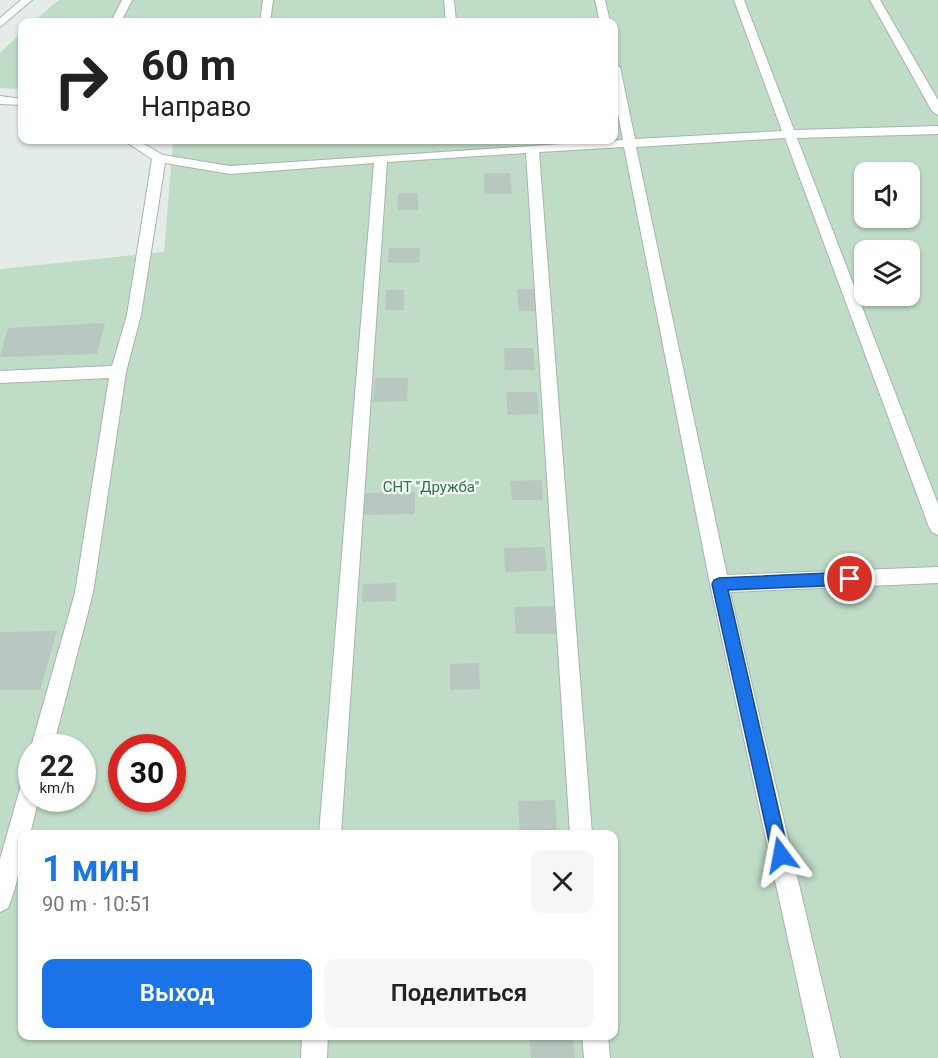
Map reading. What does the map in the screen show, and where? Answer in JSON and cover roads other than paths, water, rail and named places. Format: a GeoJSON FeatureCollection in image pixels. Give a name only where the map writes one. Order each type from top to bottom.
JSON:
{"type":"FeatureCollection","features":[{"type":"Feature","properties":{"kind":"street"},"geometry":{"type":"LineString","coordinates":[[0,24],[27,0]]}},
{"type":"Feature","properties":{"kind":"street"},"geometry":{"type":"LineString","coordinates":[[118,18],[127,0]]}},
{"type":"Feature","properties":{"kind":"street"},"geometry":{"type":"LineString","coordinates":[[266,18],[268,0]]}},
{"type":"Feature","properties":{"kind":"street"},"geometry":{"type":"LineString","coordinates":[[449,0],[451,18]]}},
{"type":"Feature","properties":{"kind":"street"},"geometry":{"type":"LineString","coordinates":[[600,0],[604,18]]}},
{"type":"Feature","properties":{"kind":"street"},"geometry":{"type":"LineString","coordinates":[[740,0],[938,527]]}},
{"type":"Feature","properties":{"kind":"street"},"geometry":{"type":"LineString","coordinates":[[875,0],[938,111]]}},
{"type":"Feature","properties":{"kind":"street"},"geometry":{"type":"LineString","coordinates":[[618,89],[719,584],[827,1058]]}},
{"type":"Feature","properties":{"kind":"street"},"geometry":{"type":"LineString","coordinates":[[0,100],[18,102]]}},
{"type":"Feature","properties":{"kind":"street"},"geometry":{"type":"LineString","coordinates":[[618,144],[789,134],[938,129]]}},
{"type":"Feature","properties":{"kind":"street"},"geometry":{"type":"LineString","coordinates":[[136,144],[159,158],[230,170],[612,144]]}},
{"type":"Feature","properties":{"kind":"street"},"geometry":{"type":"LineString","coordinates":[[458,144],[458,153]]}},
{"type":"Feature","properties":{"kind":"street"},"geometry":{"type":"LineString","coordinates":[[532,149],[581,830]]}},
{"type":"Feature","properties":{"kind":"street"},"geometry":{"type":"LineString","coordinates":[[46,734],[84,593],[118,372],[134,315],[159,158]]}},
{"type":"Feature","properties":{"kind":"street"},"geometry":{"type":"LineString","coordinates":[[330,830],[381,159]]}},
{"type":"Feature","properties":{"kind":"street"},"geometry":{"type":"LineString","coordinates":[[0,377],[118,372]]}},
{"type":"Feature","properties":{"kind":"street"},"geometry":{"type":"LineString","coordinates":[[719,584],[938,575]]}},
{"type":"Feature","properties":{"kind":"street"},"geometry":{"type":"LineString","coordinates":[[19,830],[24,812]]}},
{"type":"Feature","properties":{"kind":"street"},"geometry":{"type":"LineString","coordinates":[[0,900],[18,835]]}},
{"type":"Feature","properties":{"kind":"street"},"geometry":{"type":"LineString","coordinates":[[314,1058],[315,1040]]}},
{"type":"Feature","properties":{"kind":"street"},"geometry":{"type":"LineString","coordinates":[[595,1040],[597,1058]]}},
{"type":"Feature","properties":{"kind":"park label","name":"СНТ \"Дружба\""},"geometry":{"type":"Point","coordinates":[431,487]}}]}
